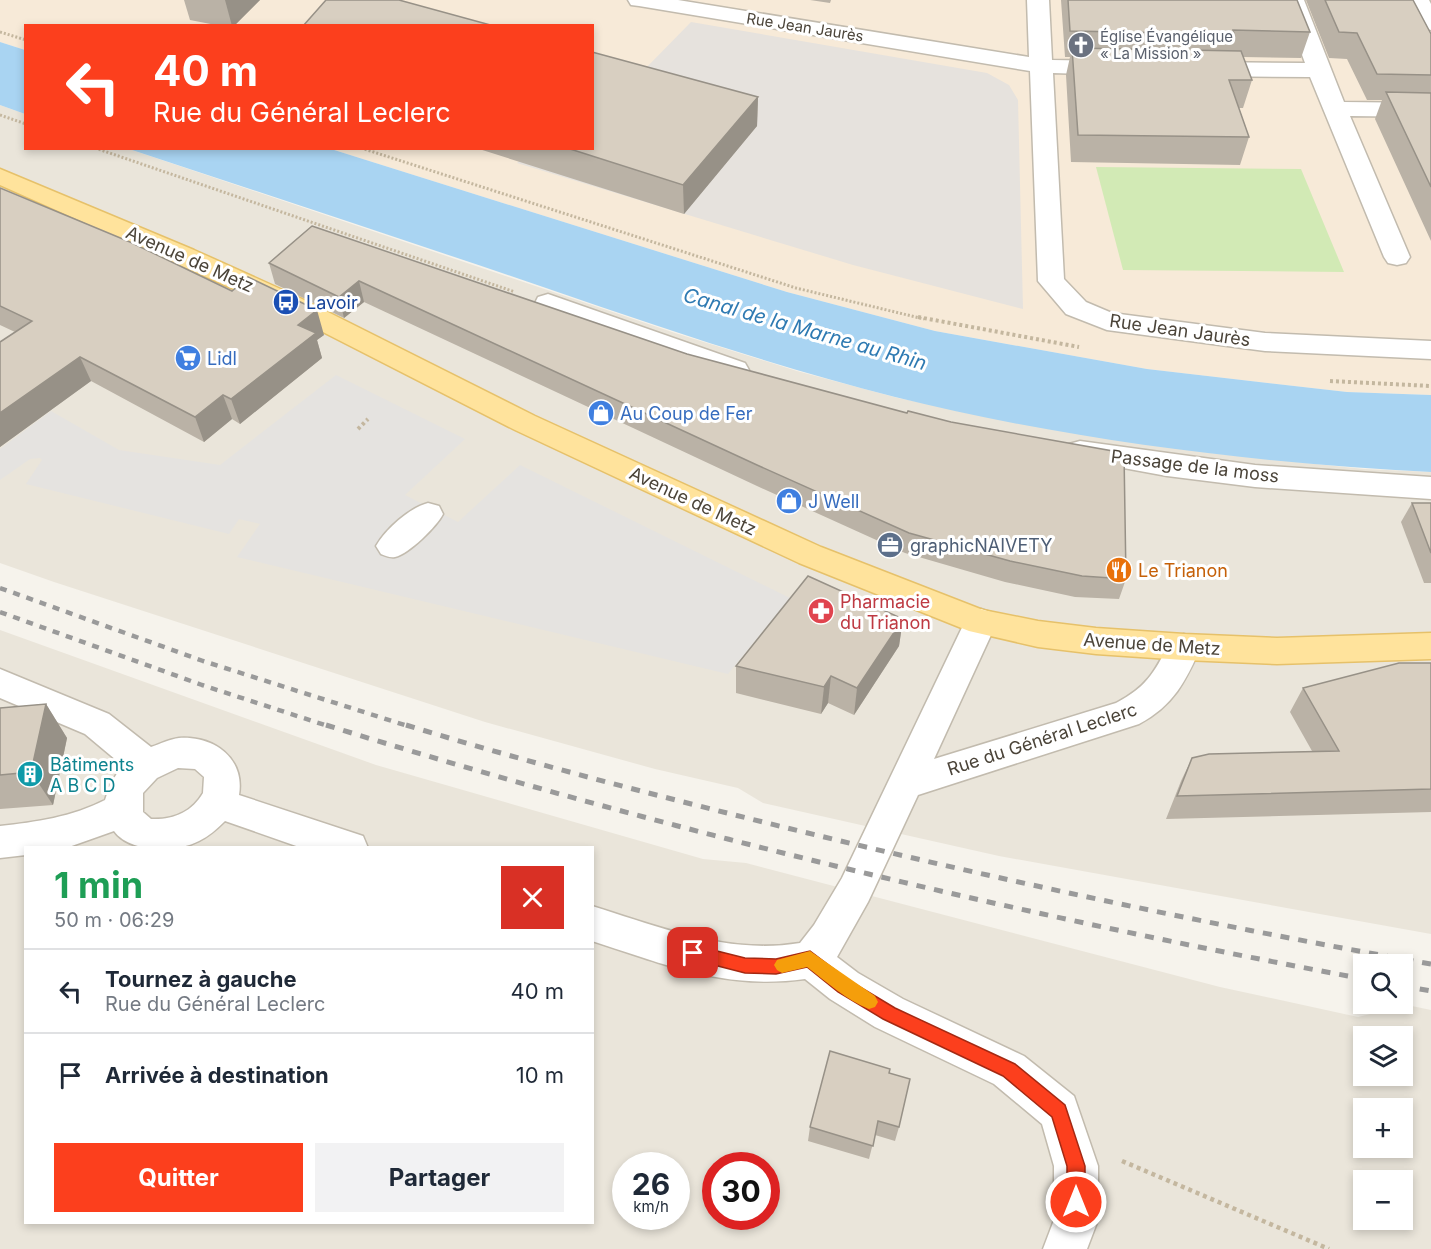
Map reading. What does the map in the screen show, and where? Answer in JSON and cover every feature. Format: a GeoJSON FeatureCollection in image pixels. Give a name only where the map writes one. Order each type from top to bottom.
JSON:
{"type":"FeatureCollection","features":[{"type":"Feature","properties":{"kind":"main road","name":"Avenue de Metz"},"geometry":{"type":"LineString","coordinates":[[0,176],[186,256],[276,298],[525,423],[810,555],[936,606],[981,621],[1038,634],[1096,641],[1184,647],[1277,651],[1431,646]]}},
{"type":"Feature","properties":{"kind":"street","name":"Rue Jean Jaurès"},"geometry":{"type":"LineString","coordinates":[[639,0],[1041,66]]}},
{"type":"Feature","properties":{"kind":"street","name":"Rue Jean Jaurès"},"geometry":{"type":"LineString","coordinates":[[1038,0],[1050,281],[1076,308],[1107,321],[1195,334],[1265,342],[1431,350]]}},
{"type":"Feature","properties":{"kind":"street"},"geometry":{"type":"LineString","coordinates":[[1293,0],[1319,70],[1397,257]]}},
{"type":"Feature","properties":{"kind":"street"},"geometry":{"type":"LineString","coordinates":[[1418,0],[1431,23]]}},
{"type":"Feature","properties":{"kind":"street"},"geometry":{"type":"LineString","coordinates":[[1041,66],[1135,68]]}},
{"type":"Feature","properties":{"kind":"street"},"geometry":{"type":"LineString","coordinates":[[1181,69],[1319,70]]}},
{"type":"Feature","properties":{"kind":"street"},"geometry":{"type":"LineString","coordinates":[[1336,109],[1431,110]]}},
{"type":"Feature","properties":{"kind":"street"},"geometry":{"type":"LineString","coordinates":[[548,303],[757,377]]}},
{"type":"Feature","properties":{"kind":"street","name":"Passage de la moss"},"geometry":{"type":"LineString","coordinates":[[1059,447],[1232,473],[1372,486],[1431,488]]}},
{"type":"Feature","properties":{"kind":"street"},"geometry":{"type":"LineString","coordinates":[[392,546],[428,514]]}},
{"type":"Feature","properties":{"kind":"street","name":"Rue du Général Leclerc"},"geometry":{"type":"LineString","coordinates":[[810,959],[835,927],[907,783],[981,621]]}},
{"type":"Feature","properties":{"kind":"street","name":"Rue du Général Leclerc"},"geometry":{"type":"LineString","coordinates":[[907,783],[1127,714],[1149,703],[1168,683],[1184,647]]}},
{"type":"Feature","properties":{"kind":"street"},"geometry":{"type":"LineString","coordinates":[[0,683],[98,724],[147,764]]}},
{"type":"Feature","properties":{"kind":"street"},"geometry":{"type":"LineString","coordinates":[[178,753],[204,757],[218,768],[222,784],[218,803],[209,816],[197,826],[173,835],[148,835],[131,826],[123,809],[122,798],[127,786],[147,764],[178,753]]}},
{"type":"Feature","properties":{"kind":"street"},"geometry":{"type":"LineString","coordinates":[[218,803],[344,846]]}},
{"type":"Feature","properties":{"kind":"street"},"geometry":{"type":"LineString","coordinates":[[0,842],[48,837],[83,828],[123,809]]}},
{"type":"Feature","properties":{"kind":"street"},"geometry":{"type":"LineString","coordinates":[[594,924],[745,966],[776,966],[810,959],[844,986],[889,1013],[1009,1070],[1059,1111],[1076,1166],[1076,1220],[1065,1249]]}},
{"type":"Feature","properties":{"kind":"path"},"geometry":{"type":"LineString","coordinates":[[0,32],[24,39]]}},
{"type":"Feature","properties":{"kind":"path"},"geometry":{"type":"LineString","coordinates":[[0,116],[24,123]]}},
{"type":"Feature","properties":{"kind":"path"},"geometry":{"type":"LineString","coordinates":[[101,150],[548,303]]}},
{"type":"Feature","properties":{"kind":"path"},"geometry":{"type":"LineString","coordinates":[[367,150],[796,288],[937,322],[1084,348]]}},
{"type":"Feature","properties":{"kind":"path"},"geometry":{"type":"LineString","coordinates":[[1329,381],[1431,386]]}},
{"type":"Feature","properties":{"kind":"path"},"geometry":{"type":"LineString","coordinates":[[358,429],[368,419]]}},
{"type":"Feature","properties":{"kind":"path"},"geometry":{"type":"LineString","coordinates":[[1144,1171],[1329,1249]]}},
{"type":"Feature","properties":{"kind":"shaded area"},"geometry":{"type":"Polygon","coordinates":[[[0,0],[1389,0],[1431,80],[1431,395],[1347,392],[1147,369],[935,331],[787,292],[334,150],[594,150],[594,24],[24,24],[24,50],[0,42],[0,0]]]}},
{"type":"Feature","properties":{"kind":"shaded area"},"geometry":{"type":"Polygon","coordinates":[[[691,22],[987,73],[1009,85],[1018,100],[1023,309],[853,265],[517,163],[529,152],[594,150],[594,121],[691,22]]]}},
{"type":"Feature","properties":{"kind":"shaded area"},"geometry":{"type":"Polygon","coordinates":[[[0,105],[24,114],[24,150],[132,150],[675,333],[797,371],[898,398],[1091,436],[1211,453],[1364,469],[1431,472],[1431,934],[999,856],[763,803],[738,788],[655,769],[485,722],[0,563],[0,105]]]}},
{"type":"Feature","properties":{"kind":"shaded area"},"geometry":{"type":"Polygon","coordinates":[[[336,375],[465,439],[405,495],[458,522],[520,465],[790,598],[728,674],[237,557],[260,524],[239,519],[229,534],[26,484],[42,460],[40,458],[30,459],[0,480],[0,449],[51,411],[119,450],[220,465],[336,375]]]}},
{"type":"Feature","properties":{"kind":"shaded area"},"geometry":{"type":"Polygon","coordinates":[[[0,630],[376,765],[703,859],[746,863],[1220,987],[1358,1017],[1370,1014],[1413,1014],[1413,1006],[1431,1010],[1431,1249],[0,1249],[0,630]]]}},
{"type":"Feature","properties":{"kind":"green space"},"geometry":{"type":"Polygon","coordinates":[[[1096,167],[1301,169],[1344,272],[1123,270],[1096,167]]]}},
{"type":"Feature","properties":{"kind":"water"},"geometry":{"type":"Polygon","coordinates":[[[0,42],[24,50],[24,114],[0,105],[0,42]]]}},
{"type":"Feature","properties":{"kind":"water","name":"Canal de la Marne au Rhin"},"geometry":{"type":"Polygon","coordinates":[[[132,150],[334,150],[787,292],[935,331],[1147,369],[1347,392],[1431,395],[1431,472],[1229,456],[1026,426],[960,412],[807,373],[720,346],[132,150]]]}},
{"type":"Feature","properties":{"kind":"building"},"geometry":{"type":"Polygon","coordinates":[[[326,0],[399,0],[487,24],[305,24],[326,0]]]}},
{"type":"Feature","properties":{"kind":"building"},"geometry":{"type":"Polygon","coordinates":[[[1068,0],[1297,0],[1310,32],[1233,30],[1234,34],[1070,31],[1068,0]]]}},
{"type":"Feature","properties":{"kind":"building"},"geometry":{"type":"Polygon","coordinates":[[[1325,0],[1413,0],[1431,34],[1431,75],[1377,74],[1357,33],[1339,32],[1325,0]]]}},
{"type":"Feature","properties":{"kind":"building"},"geometry":{"type":"Polygon","coordinates":[[[1072,48],[1241,51],[1252,80],[1229,80],[1249,137],[1078,135],[1072,48]]]}},
{"type":"Feature","properties":{"kind":"building"},"geometry":{"type":"Polygon","coordinates":[[[594,53],[758,97],[683,185],[573,150],[594,150],[594,53]]]}},
{"type":"Feature","properties":{"kind":"building"},"geometry":{"type":"Polygon","coordinates":[[[1386,92],[1431,93],[1431,187],[1386,92]]]}},
{"type":"Feature","properties":{"kind":"building"},"geometry":{"type":"Polygon","coordinates":[[[0,188],[130,242],[232,291],[248,277],[317,310],[298,325],[316,333],[231,399],[223,395],[195,417],[80,357],[0,413],[0,342],[32,321],[0,306],[0,188]]]}},
{"type":"Feature","properties":{"kind":"building"},"geometry":{"type":"Polygon","coordinates":[[[312,226],[687,354],[907,413],[908,411],[951,422],[1124,453],[1126,579],[1082,576],[1010,561],[909,533],[359,281],[339,297],[269,263],[312,226]]]}},
{"type":"Feature","properties":{"kind":"building"},"geometry":{"type":"Polygon","coordinates":[[[1412,503],[1431,503],[1431,553],[1412,503]]]}},
{"type":"Feature","properties":{"kind":"building"},"geometry":{"type":"Polygon","coordinates":[[[808,576],[903,619],[857,688],[831,676],[824,687],[736,666],[808,576]]]}},
{"type":"Feature","properties":{"kind":"building"},"geometry":{"type":"Polygon","coordinates":[[[1399,663],[1431,663],[1431,789],[1177,796],[1192,758],[1209,754],[1339,751],[1303,688],[1399,663]]]}},
{"type":"Feature","properties":{"kind":"building"},"geometry":{"type":"Polygon","coordinates":[[[46,704],[31,772],[0,775],[0,708],[46,704]]]}},
{"type":"Feature","properties":{"kind":"building"},"geometry":{"type":"Polygon","coordinates":[[[830,1051],[890,1069],[889,1073],[910,1079],[899,1127],[878,1121],[873,1146],[810,1127],[830,1051]]]}},
{"type":"Feature","properties":{"kind":"railway"},"geometry":{"type":"LineString","coordinates":[[0,588],[203,661],[411,727]]}},
{"type":"Feature","properties":{"kind":"railway"},"geometry":{"type":"LineString","coordinates":[[0,612],[202,685],[331,727]]}},
{"type":"Feature","properties":{"kind":"railway"},"geometry":{"type":"LineString","coordinates":[[326,725],[582,800],[841,867],[1102,927],[1353,977]]}},
{"type":"Feature","properties":{"kind":"railway"},"geometry":{"type":"LineString","coordinates":[[406,725],[612,783],[896,854],[1201,921],[1431,964]]}},
{"type":"Feature","properties":{"kind":"railway"},"geometry":{"type":"LineString","coordinates":[[1413,988],[1431,991]]}},
{"type":"Feature","properties":{"kind":"slow traffic"},"geometry":{"type":"LineString","coordinates":[[782,965],[810,959],[869,1002]]}},
{"type":"Feature","properties":{"kind":"place","name":"Église Évangélique « La Mission »"},"geometry":{"type":"Point","coordinates":[1081,45]}},
{"type":"Feature","properties":{"kind":"place","name":"Lavoir"},"geometry":{"type":"Point","coordinates":[286,302]}},
{"type":"Feature","properties":{"kind":"place","name":"Lidl"},"geometry":{"type":"Point","coordinates":[188,358]}},
{"type":"Feature","properties":{"kind":"place","name":"Au Coup de Fer"},"geometry":{"type":"Point","coordinates":[601,413]}},
{"type":"Feature","properties":{"kind":"place","name":"J Well"},"geometry":{"type":"Point","coordinates":[789,501]}},
{"type":"Feature","properties":{"kind":"place","name":"graphicNAIVETY"},"geometry":{"type":"Point","coordinates":[890,545]}},
{"type":"Feature","properties":{"kind":"place","name":"Le Trianon"},"geometry":{"type":"Point","coordinates":[1119,570]}},
{"type":"Feature","properties":{"kind":"place","name":"Pharmacie du Trianon"},"geometry":{"type":"Point","coordinates":[821,611]}},
{"type":"Feature","properties":{"kind":"place","name":"Bâtiments A B C D"},"geometry":{"type":"Point","coordinates":[30,774]}},
{"type":"Feature","properties":{"kind":"route"},"geometry":{"type":"LineString","coordinates":[[693,953],[745,966],[776,966],[810,959],[844,986],[889,1013],[1009,1070],[1059,1111],[1076,1166],[1076,1202]]}}]}
